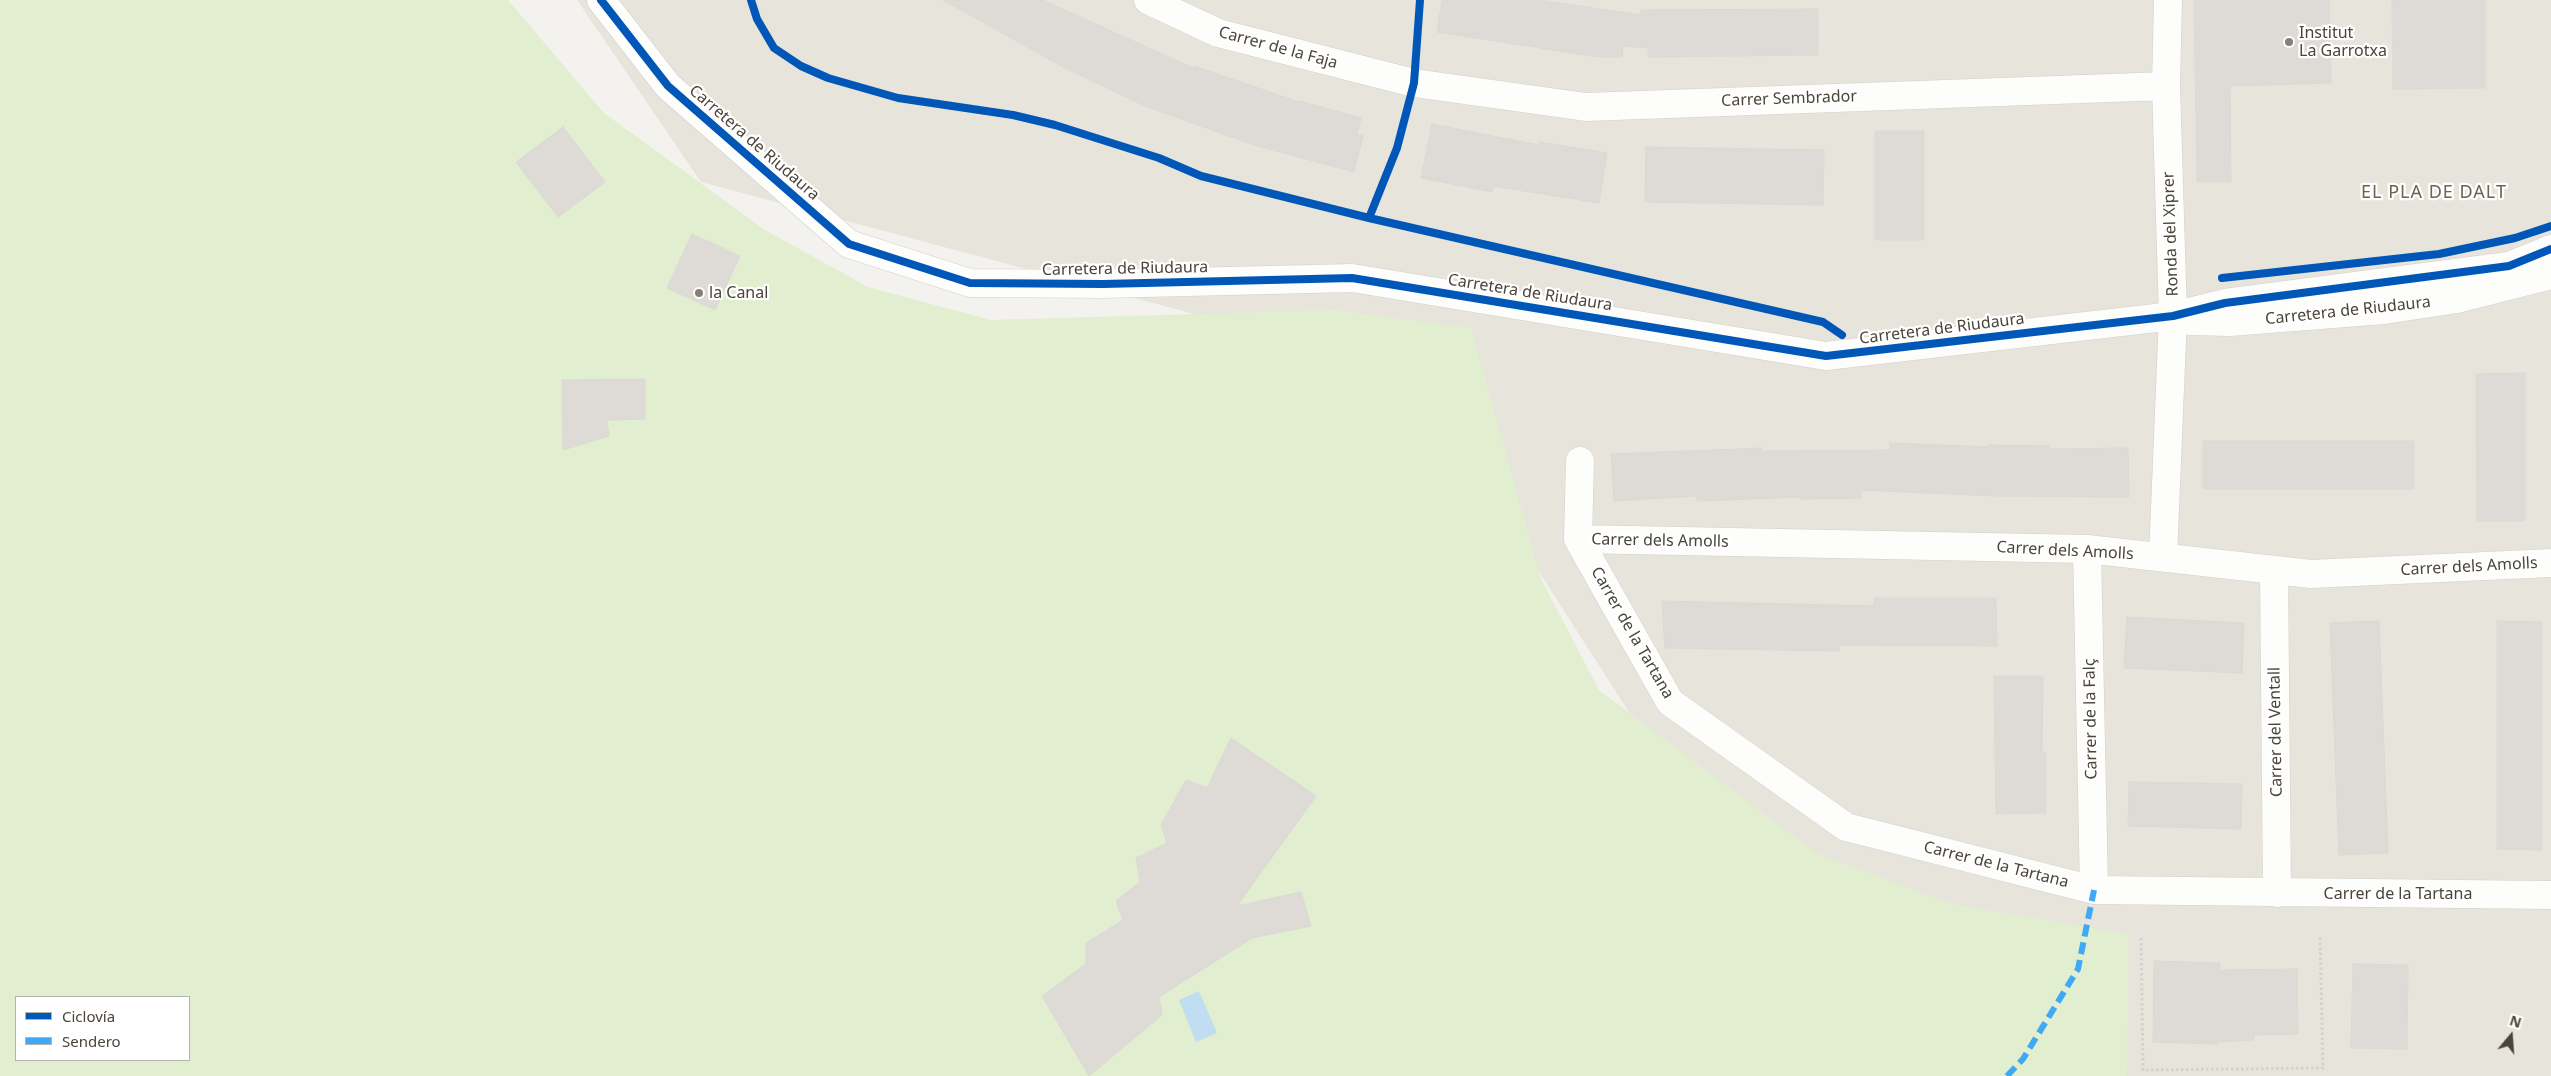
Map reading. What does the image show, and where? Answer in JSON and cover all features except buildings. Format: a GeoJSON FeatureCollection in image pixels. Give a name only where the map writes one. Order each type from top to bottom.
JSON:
{"type":"FeatureCollection","features":[{"type":"Feature","properties":{"kind":"street","name":"Carretera de Riudaura"},"geometry":{"type":"LineString","coordinates":[[600,0],[668,86],[849,244],[970,283],[1102,284],[1352,278],[1826,356],[2173,316],[2225,303],[2508,266],[2551,249]]}},
{"type":"Feature","properties":{"kind":"street","name":"Carrer de la Faja"},"geometry":{"type":"LineString","coordinates":[[1148,0],[1218,33],[1414,83]]}},
{"type":"Feature","properties":{"kind":"street","name":"Ronda del Xiprer"},"geometry":{"type":"LineString","coordinates":[[2164,557],[2173,316],[2166,86],[2168,0]]}},
{"type":"Feature","properties":{"kind":"street","name":"Carrer Sembrador"},"geometry":{"type":"LineString","coordinates":[[1414,83],[1586,107],[2166,86]]}},
{"type":"Feature","properties":{"kind":"street","name":"Carretera de Riudaura"},"geometry":{"type":"LineString","coordinates":[[2173,316],[2192,321],[2230,322],[2384,310],[2457,299],[2551,275]]}},
{"type":"Feature","properties":{"kind":"street"},"geometry":{"type":"LineString","coordinates":[[1578,539],[1580,461]]}},
{"type":"Feature","properties":{"kind":"street","name":"Carrer dels Amolls"},"geometry":{"type":"LineString","coordinates":[[1578,539],[2087,549],[2311,574],[2551,563]]}},
{"type":"Feature","properties":{"kind":"street","name":"Carrer de la Tartana"},"geometry":{"type":"LineString","coordinates":[[1578,539],[1670,702],[1846,827],[2094,890],[2277,894],[2551,895]]}},
{"type":"Feature","properties":{"kind":"street","name":"Carrer de la Falç"},"geometry":{"type":"LineString","coordinates":[[2087,549],[2094,890]]}},
{"type":"Feature","properties":{"kind":"street","name":"Carrer del Ventall"},"geometry":{"type":"LineString","coordinates":[[2274,570],[2277,894]]}},
{"type":"Feature","properties":{"kind":"path"},"geometry":{"type":"LineString","coordinates":[[2141,938],[2143,1070],[2323,1068],[2320,935]]}},
{"type":"Feature","properties":{"kind":"shaded area"},"geometry":{"type":"Polygon","coordinates":[[[577,0],[2551,0],[2551,1076],[2073,1076],[1698,820],[1411,372],[701,182],[577,0]]]}},
{"type":"Feature","properties":{"kind":"green space"},"geometry":{"type":"Polygon","coordinates":[[[0,0],[508,0],[604,113],[765,230],[868,287],[991,320],[1334,310],[1471,328],[1541,579],[1599,690],[1818,854],[1952,904],[2129,934],[2127,1076],[0,1076],[0,0]]]}},
{"type":"Feature","properties":{"kind":"water"},"geometry":{"type":"Polygon","coordinates":[[[1199,991],[1217,1033],[1196,1042],[1179,1000],[1199,991]]]}},
{"type":"Feature","properties":{"kind":"marked path"},"geometry":{"type":"LineString","coordinates":[[2007,1076],[2023,1059],[2078,969],[2094,890]]}},
{"type":"Feature","properties":{"kind":"cycle path"},"geometry":{"type":"LineString","coordinates":[[601,0],[668,86],[849,244],[970,283],[1103,284],[1352,278],[1826,356],[2173,316],[2225,303],[2509,266],[2551,249]]}},
{"type":"Feature","properties":{"kind":"cycle path"},"geometry":{"type":"LineString","coordinates":[[751,0],[757,19],[774,48],[801,66],[828,78],[898,98],[1013,115],[1055,125],[1159,158],[1201,176],[1369,218],[1823,322],[1842,335]]}},
{"type":"Feature","properties":{"kind":"cycle path"},"geometry":{"type":"LineString","coordinates":[[1369,218],[1397,148],[1414,83],[1420,0]]}},
{"type":"Feature","properties":{"kind":"cycle path"},"geometry":{"type":"LineString","coordinates":[[2222,278],[2439,254],[2515,238],[2551,226]]}},
{"type":"Feature","properties":{"kind":"place","name":"Institut La Garrotxa"},"geometry":{"type":"Point","coordinates":[2289,42]}},
{"type":"Feature","properties":{"kind":"place","name":"la Canal"},"geometry":{"type":"Point","coordinates":[699,293]}},
{"type":"Feature","properties":{"kind":"district","name":"EL PLA DE DALT"},"geometry":{"type":"Point","coordinates":[2434,193]}}]}
